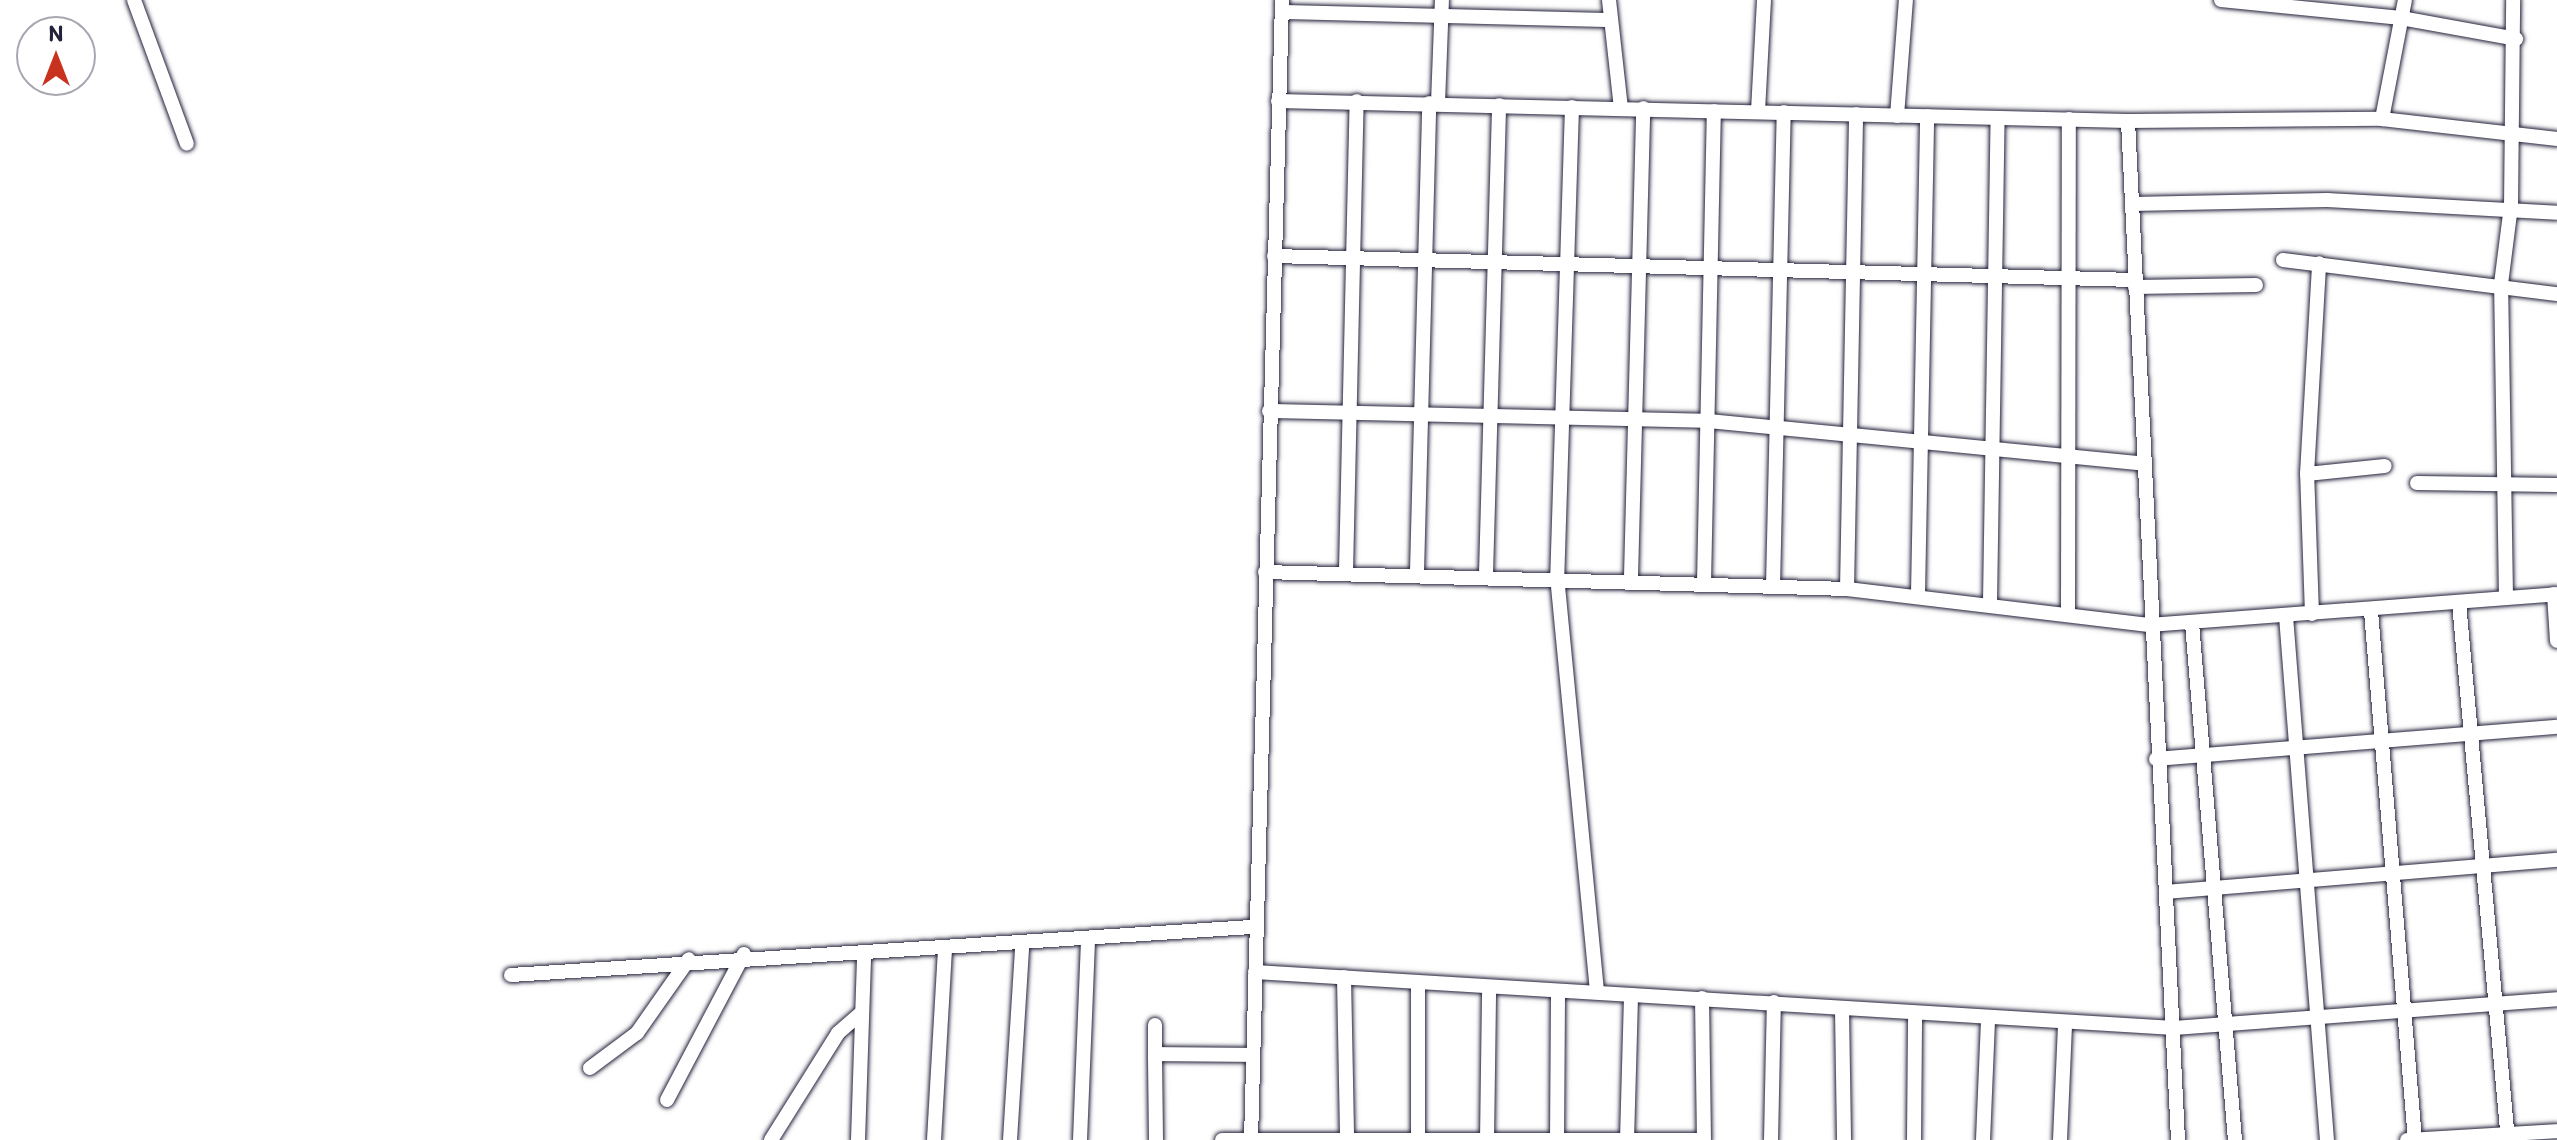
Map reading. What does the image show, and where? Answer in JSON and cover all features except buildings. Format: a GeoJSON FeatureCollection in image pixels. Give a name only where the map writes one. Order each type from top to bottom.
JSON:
{"type":"FeatureCollection","features":[{"type":"Feature","properties":{"kind":"street"},"geometry":{"type":"LineString","coordinates":[[134,0],[187,144]]}},
{"type":"Feature","properties":{"kind":"street"},"geometry":{"type":"LineString","coordinates":[[1417,572],[1425,414],[1426,258],[1442,0]]}},
{"type":"Feature","properties":{"kind":"street"},"geometry":{"type":"LineString","coordinates":[[1609,0],[1621,108]]}},
{"type":"Feature","properties":{"kind":"street"},"geometry":{"type":"LineString","coordinates":[[1758,111],[1764,0]]}},
{"type":"Feature","properties":{"kind":"street"},"geometry":{"type":"LineString","coordinates":[[1897,116],[1906,0]]}},
{"type":"Feature","properties":{"kind":"street"},"geometry":{"type":"LineString","coordinates":[[2221,0],[2401,18],[2516,39]]}},
{"type":"Feature","properties":{"kind":"street"},"geometry":{"type":"LineString","coordinates":[[2382,119],[2405,0]]}},
{"type":"Feature","properties":{"kind":"street"},"geometry":{"type":"LineString","coordinates":[[2506,597],[2498,482],[2501,284],[2511,206],[2514,134],[2516,39],[2513,0]]}},
{"type":"Feature","properties":{"kind":"street"},"geometry":{"type":"LineString","coordinates":[[1251,1140],[1255,972],[1252,927],[1282,6],[1441,16],[1609,20]]}},
{"type":"Feature","properties":{"kind":"street"},"geometry":{"type":"LineString","coordinates":[[1278,101],[2128,121],[2382,119],[2557,139]]}},
{"type":"Feature","properties":{"kind":"street"},"geometry":{"type":"LineString","coordinates":[[1346,571],[1357,101]]}},
{"type":"Feature","properties":{"kind":"street"},"geometry":{"type":"LineString","coordinates":[[1486,574],[1499,105]]}},
{"type":"Feature","properties":{"kind":"street"},"geometry":{"type":"LineString","coordinates":[[1572,107],[1557,576],[1597,992]]}},
{"type":"Feature","properties":{"kind":"street"},"geometry":{"type":"LineString","coordinates":[[1631,577],[1643,108]]}},
{"type":"Feature","properties":{"kind":"street"},"geometry":{"type":"LineString","coordinates":[[1704,583],[1714,111]]}},
{"type":"Feature","properties":{"kind":"street"},"geometry":{"type":"LineString","coordinates":[[1773,586],[1784,112]]}},
{"type":"Feature","properties":{"kind":"street"},"geometry":{"type":"LineString","coordinates":[[1847,589],[1856,114]]}},
{"type":"Feature","properties":{"kind":"street"},"geometry":{"type":"LineString","coordinates":[[1918,594],[1927,116]]}},
{"type":"Feature","properties":{"kind":"street"},"geometry":{"type":"LineString","coordinates":[[1990,602],[1997,449],[1995,276],[1998,118]]}},
{"type":"Feature","properties":{"kind":"street"},"geometry":{"type":"LineString","coordinates":[[2068,610],[2069,119]]}},
{"type":"Feature","properties":{"kind":"street"},"geometry":{"type":"LineString","coordinates":[[2128,121],[2149,625],[2178,1140]]}},
{"type":"Feature","properties":{"kind":"street"},"geometry":{"type":"LineString","coordinates":[[2132,204],[2511,206],[2557,213]]}},
{"type":"Feature","properties":{"kind":"street"},"geometry":{"type":"LineString","coordinates":[[1274,256],[1640,262],[2068,278],[2135,284],[2256,285]]}},
{"type":"Feature","properties":{"kind":"street"},"geometry":{"type":"LineString","coordinates":[[2283,260],[2501,284],[2557,294]]}},
{"type":"Feature","properties":{"kind":"street"},"geometry":{"type":"LineString","coordinates":[[2312,614],[2307,474],[2319,263]]}},
{"type":"Feature","properties":{"kind":"street"},"geometry":{"type":"LineString","coordinates":[[1269,411],[1708,421],[2143,464]]}},
{"type":"Feature","properties":{"kind":"street"},"geometry":{"type":"LineString","coordinates":[[2307,474],[2385,466]]}},
{"type":"Feature","properties":{"kind":"street"},"geometry":{"type":"LineString","coordinates":[[2417,483],[2557,485]]}},
{"type":"Feature","properties":{"kind":"street"},"geometry":{"type":"LineString","coordinates":[[1265,572],[1631,577],[1847,589],[2068,610],[2149,625],[2371,611],[2556,594],[2557,641]]}},
{"type":"Feature","properties":{"kind":"street"},"geometry":{"type":"LineString","coordinates":[[2459,603],[2508,1136]]}},
{"type":"Feature","properties":{"kind":"street"},"geometry":{"type":"LineString","coordinates":[[2371,611],[2415,1140]]}},
{"type":"Feature","properties":{"kind":"street"},"geometry":{"type":"LineString","coordinates":[[2286,616],[2293,748],[2327,1140]]}},
{"type":"Feature","properties":{"kind":"street"},"geometry":{"type":"LineString","coordinates":[[2192,623],[2235,1140]]}},
{"type":"Feature","properties":{"kind":"street"},"geometry":{"type":"LineString","coordinates":[[2156,759],[2557,727]]}},
{"type":"Feature","properties":{"kind":"street"},"geometry":{"type":"LineString","coordinates":[[2166,892],[2557,860]]}},
{"type":"Feature","properties":{"kind":"street"},"geometry":{"type":"LineString","coordinates":[[511,975],[744,954],[864,955],[1022,947],[1252,927]]}},
{"type":"Feature","properties":{"kind":"street"},"geometry":{"type":"LineString","coordinates":[[1080,1140],[1088,940]]}},
{"type":"Feature","properties":{"kind":"street"},"geometry":{"type":"LineString","coordinates":[[1010,1140],[1022,947]]}},
{"type":"Feature","properties":{"kind":"street"},"geometry":{"type":"LineString","coordinates":[[934,1140],[945,951]]}},
{"type":"Feature","properties":{"kind":"street"},"geometry":{"type":"LineString","coordinates":[[667,1100],[744,954]]}},
{"type":"Feature","properties":{"kind":"street"},"geometry":{"type":"LineString","coordinates":[[858,1140],[864,955]]}},
{"type":"Feature","properties":{"kind":"street"},"geometry":{"type":"LineString","coordinates":[[590,1068],[637,1033],[689,959]]}},
{"type":"Feature","properties":{"kind":"street"},"geometry":{"type":"LineString","coordinates":[[1255,972],[1489,988],[1774,1002],[1842,1010],[2065,1025],[2174,1028],[2317,1020],[2557,999]]}},
{"type":"Feature","properties":{"kind":"street"},"geometry":{"type":"LineString","coordinates":[[1344,977],[1347,1138]]}},
{"type":"Feature","properties":{"kind":"street"},"geometry":{"type":"LineString","coordinates":[[1418,983],[1418,1139]]}},
{"type":"Feature","properties":{"kind":"street"},"geometry":{"type":"LineString","coordinates":[[1487,1139],[1489,988]]}},
{"type":"Feature","properties":{"kind":"street"},"geometry":{"type":"LineString","coordinates":[[1557,1139],[1558,991]]}},
{"type":"Feature","properties":{"kind":"street"},"geometry":{"type":"LineString","coordinates":[[1627,1139],[1631,995]]}},
{"type":"Feature","properties":{"kind":"street"},"geometry":{"type":"LineString","coordinates":[[1222,1140],[1702,1140],[1702,998]]}},
{"type":"Feature","properties":{"kind":"street"},"geometry":{"type":"LineString","coordinates":[[1771,1140],[1774,1002]]}},
{"type":"Feature","properties":{"kind":"street"},"geometry":{"type":"LineString","coordinates":[[1842,1010],[1844,1140]]}},
{"type":"Feature","properties":{"kind":"street"},"geometry":{"type":"LineString","coordinates":[[771,1140],[838,1033],[860,1014]]}},
{"type":"Feature","properties":{"kind":"street"},"geometry":{"type":"LineString","coordinates":[[1914,1140],[1915,1015]]}},
{"type":"Feature","properties":{"kind":"street"},"geometry":{"type":"LineString","coordinates":[[1983,1140],[1988,1020]]}},
{"type":"Feature","properties":{"kind":"street"},"geometry":{"type":"LineString","coordinates":[[1155,1025],[1156,1140]]}},
{"type":"Feature","properties":{"kind":"street"},"geometry":{"type":"LineString","coordinates":[[2060,1140],[2065,1025]]}},
{"type":"Feature","properties":{"kind":"street"},"geometry":{"type":"LineString","coordinates":[[1155,1054],[1253,1055]]}},
{"type":"Feature","properties":{"kind":"street"},"geometry":{"type":"LineString","coordinates":[[2407,1140],[2557,1131]]}}]}
